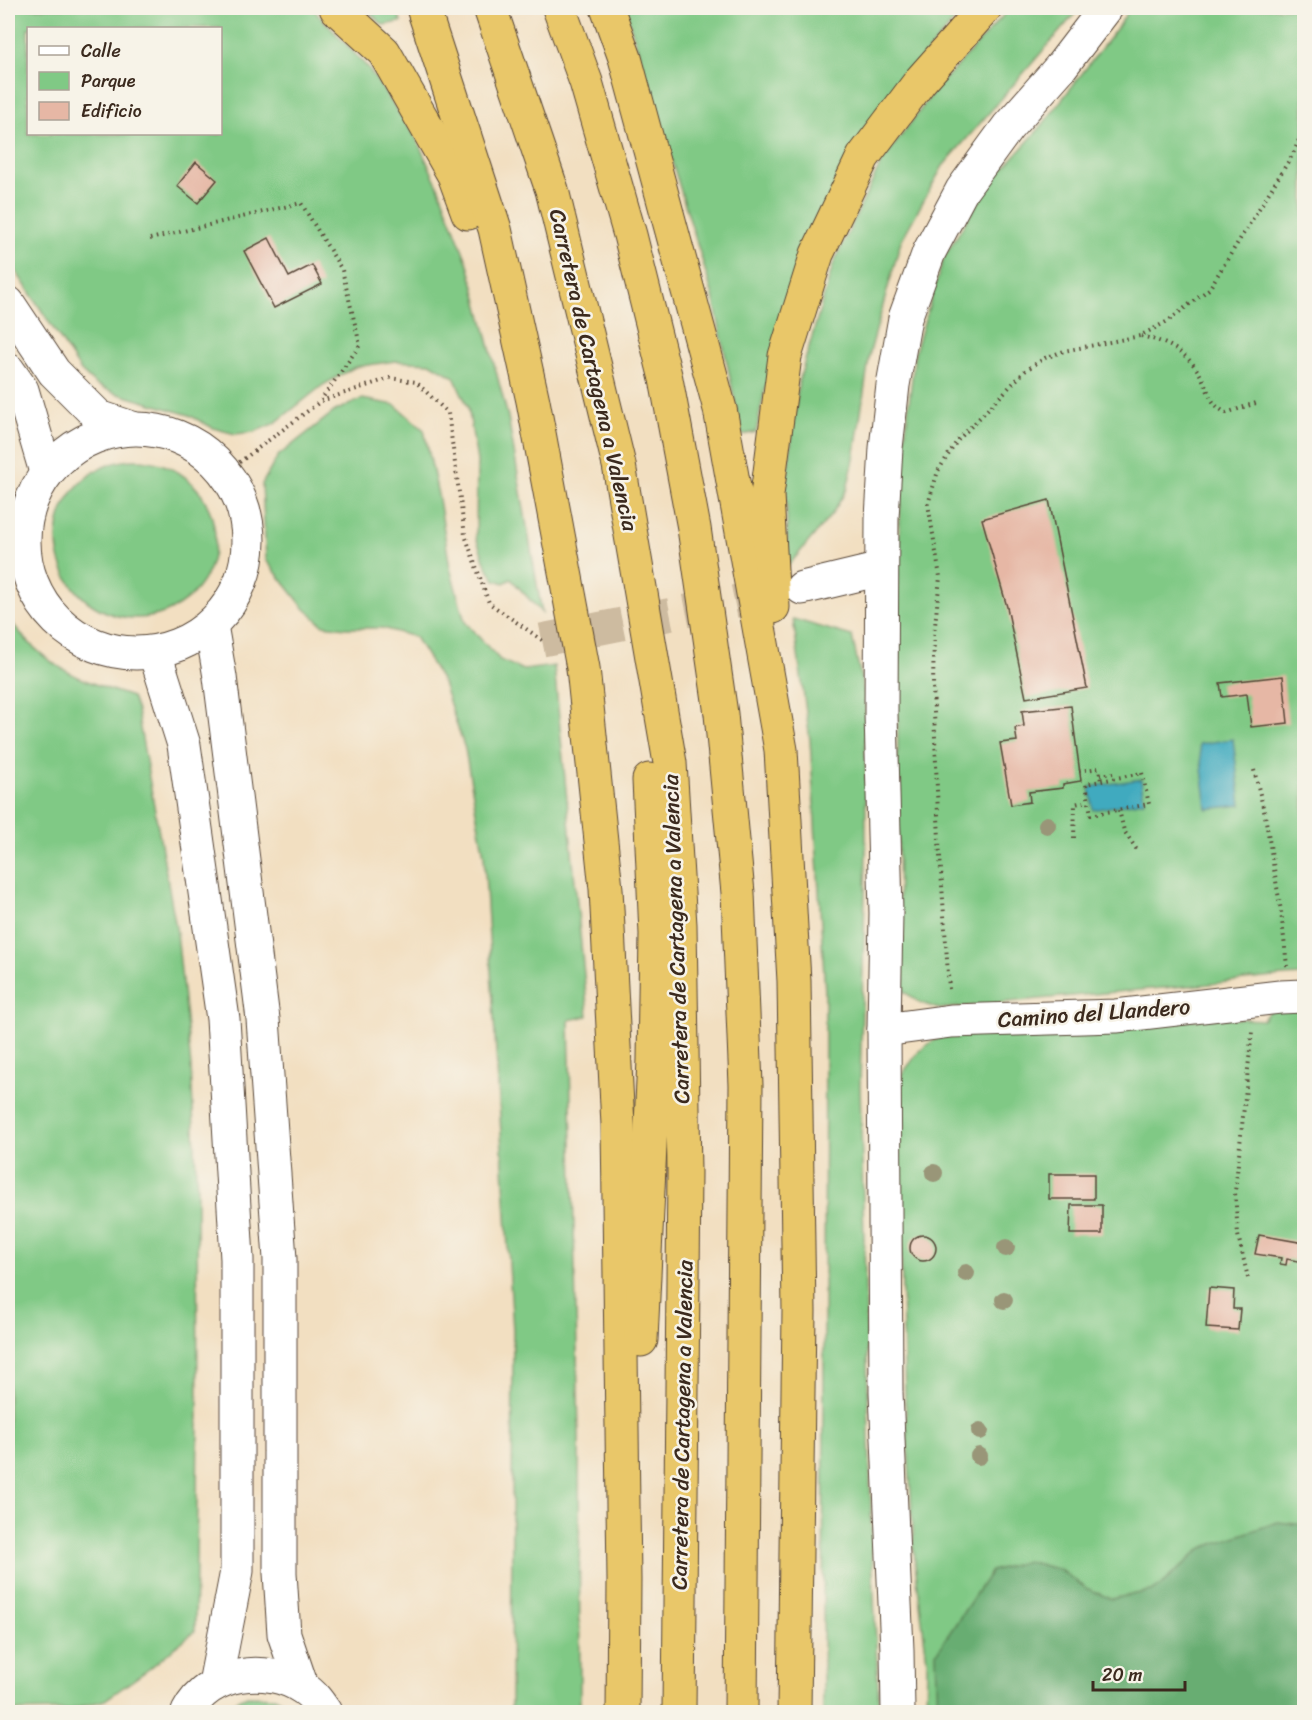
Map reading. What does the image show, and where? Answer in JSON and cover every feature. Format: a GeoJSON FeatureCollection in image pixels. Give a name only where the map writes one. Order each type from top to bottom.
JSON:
{"type":"FeatureCollection","features":[{"type":"Feature","properties":{"kind":"highway"},"geometry":{"type":"LineString","coordinates":[[336,8],[384,52],[454,175],[533,401]]}},
{"type":"Feature","properties":{"kind":"highway"},"geometry":{"type":"LineString","coordinates":[[423,8],[495,229],[533,401],[583,668],[606,889],[618,1125],[624,1580],[623,1713]]}},
{"type":"Feature","properties":{"kind":"highway","name":"Carretera de Cartagena a Valencia"},"geometry":{"type":"LineString","coordinates":[[490,8],[552,190],[620,465],[670,763],[680,925],[684,1207],[679,1713]]}},
{"type":"Feature","properties":{"kind":"highway"},"geometry":{"type":"LineString","coordinates":[[559,8],[586,82],[627,224],[666,379],[694,528],[721,714],[738,893],[746,1085],[741,1713]]}},
{"type":"Feature","properties":{"kind":"highway"},"geometry":{"type":"LineString","coordinates":[[607,8],[625,58],[720,409],[781,750]]}},
{"type":"Feature","properties":{"kind":"highway"},"geometry":{"type":"LineString","coordinates":[[794,1713],[799,1299],[794,981],[767,495],[785,356],[817,254],[863,157],[921,80],[985,8]]}},
{"type":"Feature","properties":{"kind":"highway"},"geometry":{"type":"LineString","coordinates":[[620,465],[648,764],[656,933],[654,1060],[641,1336],[624,1580]]}},
{"type":"Feature","properties":{"kind":"street"},"geometry":{"type":"LineString","coordinates":[[898,1713],[886,1392],[884,1030],[886,913],[881,713],[882,518],[893,385],[905,318],[929,252],[962,190],[1008,127],[1060,68],[1106,8]]}},
{"type":"Feature","properties":{"kind":"street"},"geometry":{"type":"LineString","coordinates":[[8,303],[54,372],[99,417],[132,428],[159,430],[184,439],[207,454],[225,473],[241,501],[248,533],[245,566],[233,598],[211,625],[185,643],[155,653],[111,652],[71,635],[41,604],[24,563],[16,519],[46,472],[84,440],[132,428]]}},
{"type":"Feature","properties":{"kind":"street"},"geometry":{"type":"LineString","coordinates":[[8,370],[22,390],[46,472]]}},
{"type":"Feature","properties":{"kind":"street"},"geometry":{"type":"LineString","coordinates":[[802,588],[881,569]]}},
{"type":"Feature","properties":{"kind":"street"},"geometry":{"type":"LineString","coordinates":[[211,625],[220,677],[263,1019],[280,1259],[280,1573],[284,1634],[302,1687]]}},
{"type":"Feature","properties":{"kind":"street"},"geometry":{"type":"LineString","coordinates":[[155,653],[184,745],[222,1008],[237,1247],[237,1571],[215,1684]]}},
{"type":"Feature","properties":{"kind":"street","name":"Camino del Llandero"},"geometry":{"type":"LineString","coordinates":[[884,1030],[951,1021],[1116,1016],[1297,996]]}},
{"type":"Feature","properties":{"kind":"street"},"geometry":{"type":"LineString","coordinates":[[188,1713],[193,1703],[215,1684],[229,1678],[260,1673],[273,1675],[302,1687],[314,1697],[325,1713]]}},
{"type":"Feature","properties":{"kind":"path"},"geometry":{"type":"LineString","coordinates":[[951,1021],[939,841],[933,686],[934,635],[940,577],[928,504],[938,471],[957,441],[1026,370],[1064,351],[1140,336],[1168,321],[1209,289],[1281,173],[1305,128]]}},
{"type":"Feature","properties":{"kind":"path"},"geometry":{"type":"LineString","coordinates":[[150,239],[301,203],[342,270],[360,345],[321,400],[225,473]]}},
{"type":"Feature","properties":{"kind":"path"},"geometry":{"type":"LineString","coordinates":[[1140,336],[1161,340],[1181,352],[1202,376],[1214,406],[1226,412],[1256,403]]}},
{"type":"Feature","properties":{"kind":"path"},"geometry":{"type":"LineString","coordinates":[[321,400],[390,378],[416,382],[448,413],[465,535],[489,603],[542,640]]}},
{"type":"Feature","properties":{"kind":"path"},"geometry":{"type":"LineString","coordinates":[[1079,771],[1099,768],[1101,781]]}},
{"type":"Feature","properties":{"kind":"path"},"geometry":{"type":"LineString","coordinates":[[1254,770],[1265,815],[1287,957],[1297,996]]}},
{"type":"Feature","properties":{"kind":"path"},"geometry":{"type":"LineString","coordinates":[[1100,775],[1113,772]]}},
{"type":"Feature","properties":{"kind":"path"},"geometry":{"type":"LineString","coordinates":[[1142,773],[1149,804],[1091,815],[1088,801],[1086,784],[1142,773]]}},
{"type":"Feature","properties":{"kind":"path"},"geometry":{"type":"LineString","coordinates":[[1074,838],[1075,804],[1088,801]]}},
{"type":"Feature","properties":{"kind":"path"},"geometry":{"type":"LineString","coordinates":[[1119,810],[1124,831],[1137,850]]}},
{"type":"Feature","properties":{"kind":"path"},"geometry":{"type":"LineString","coordinates":[[1248,1278],[1238,1235],[1235,1192],[1254,1000]]}},
{"type":"Feature","properties":{"kind":"green space"},"geometry":{"type":"Polygon","coordinates":[[[8,8],[312,8],[368,68],[415,136],[438,186],[468,264],[508,417],[542,613],[511,579],[504,583],[495,580],[486,565],[476,537],[477,461],[468,407],[454,377],[430,363],[395,361],[355,367],[323,385],[275,423],[254,432],[235,434],[213,428],[189,415],[115,393],[95,384],[81,371],[8,259],[8,8]]]}},
{"type":"Feature","properties":{"kind":"green space"},"geometry":{"type":"Polygon","coordinates":[[[365,8],[397,8],[401,22],[383,25],[365,8]]]}},
{"type":"Feature","properties":{"kind":"green space"},"geometry":{"type":"Polygon","coordinates":[[[625,8],[965,8],[894,91],[765,389],[756,432],[742,435],[713,296],[625,8]]]}},
{"type":"Feature","properties":{"kind":"green space"},"geometry":{"type":"Polygon","coordinates":[[[1010,8],[1080,8],[943,166],[901,241],[870,352],[854,459],[847,489],[832,514],[788,566],[786,485],[799,381],[833,265],[881,163],[935,90],[1010,8]]]}},
{"type":"Feature","properties":{"kind":"green space"},"geometry":{"type":"Polygon","coordinates":[[[1130,8],[1304,8],[1304,975],[939,1009],[921,1003],[903,991],[899,964],[897,595],[902,464],[915,352],[944,257],[989,184],[1040,128],[1130,8]]]}},
{"type":"Feature","properties":{"kind":"green space"},"geometry":{"type":"Polygon","coordinates":[[[362,399],[395,405],[424,430],[439,499],[450,568],[465,622],[500,660],[523,670],[554,666],[588,1016],[569,1020],[579,1434],[580,1712],[511,1712],[513,1330],[484,856],[465,749],[443,683],[415,637],[382,628],[346,628],[323,625],[304,608],[266,560],[262,484],[278,456],[335,411],[362,399]]]}},
{"type":"Feature","properties":{"kind":"green space"},"geometry":{"type":"Polygon","coordinates":[[[8,440],[13,452],[15,471],[8,481],[8,440]]]}},
{"type":"Feature","properties":{"kind":"green space"},"geometry":{"type":"Polygon","coordinates":[[[136,460],[166,466],[180,473],[192,483],[202,495],[209,509],[215,539],[209,569],[202,583],[192,595],[180,605],[166,612],[136,618],[106,612],[92,605],[80,595],[70,583],[63,569],[57,539],[63,509],[70,495],[80,483],[92,473],[106,466],[136,460]]]}},
{"type":"Feature","properties":{"kind":"green space"},"geometry":{"type":"Polygon","coordinates":[[[8,617],[34,648],[62,669],[94,684],[132,697],[137,711],[177,933],[191,1067],[197,1191],[198,1430],[195,1631],[149,1669],[105,1700],[70,1710],[8,1711],[8,617]]]}},
{"type":"Feature","properties":{"kind":"green space"},"geometry":{"type":"Polygon","coordinates":[[[793,619],[852,636],[865,696],[866,851],[860,1085],[872,1551],[879,1712],[823,1712],[825,992],[810,740],[793,619]]]}},
{"type":"Feature","properties":{"kind":"green space"},"geometry":{"type":"Polygon","coordinates":[[[1304,1006],[1304,1712],[926,1712],[927,1661],[915,1563],[905,1397],[897,1102],[902,1074],[920,1050],[941,1036],[1223,1018],[1263,1020],[1271,1008],[1304,1006]]]}},
{"type":"Feature","properties":{"kind":"green space"},"geometry":{"type":"Polygon","coordinates":[[[1278,1522],[1304,1525],[1304,1712],[938,1712],[936,1653],[991,1571],[1027,1561],[1060,1570],[1086,1588],[1111,1599],[1155,1590],[1202,1548],[1278,1522]]]}},
{"type":"Feature","properties":{"kind":"green space"},"geometry":{"type":"Polygon","coordinates":[[[247,1696],[275,1697],[299,1712],[218,1712],[221,1708],[247,1696]]]}},
{"type":"Feature","properties":{"kind":"water"},"geometry":{"type":"Polygon","coordinates":[[[1233,739],[1241,805],[1207,809],[1199,744],[1233,739]]]}},
{"type":"Feature","properties":{"kind":"water"},"geometry":{"type":"Polygon","coordinates":[[[1141,779],[1144,801],[1093,810],[1090,787],[1141,779]]]}},
{"type":"Feature","properties":{"kind":"building"},"geometry":{"type":"Polygon","coordinates":[[[196,162],[217,180],[198,203],[177,186],[196,162]]]}},
{"type":"Feature","properties":{"kind":"building"},"geometry":{"type":"Polygon","coordinates":[[[269,238],[289,277],[312,265],[322,284],[274,308],[244,251],[269,238]]]}},
{"type":"Feature","properties":{"kind":"building"},"geometry":{"type":"Polygon","coordinates":[[[1049,500],[1087,688],[1026,698],[1007,607],[982,519],[1049,500]]]}},
{"type":"Feature","properties":{"kind":"building"},"geometry":{"type":"Polygon","coordinates":[[[1283,676],[1288,723],[1251,727],[1247,694],[1222,697],[1220,683],[1283,676]]]}},
{"type":"Feature","properties":{"kind":"building"},"geometry":{"type":"Polygon","coordinates":[[[1071,706],[1081,781],[1063,784],[1063,788],[1029,792],[1030,802],[1011,805],[1000,743],[1017,741],[1015,728],[1024,726],[1022,711],[1071,706]]]}},
{"type":"Feature","properties":{"kind":"building"},"geometry":{"type":"Polygon","coordinates":[[[1049,1174],[1094,1174],[1094,1199],[1049,1199],[1049,1174]]]}},
{"type":"Feature","properties":{"kind":"building"},"geometry":{"type":"Polygon","coordinates":[[[1071,1205],[1102,1205],[1102,1234],[1070,1234],[1071,1205]]]}},
{"type":"Feature","properties":{"kind":"building"},"geometry":{"type":"Polygon","coordinates":[[[923,1235],[932,1239],[936,1248],[932,1257],[923,1261],[914,1257],[910,1248],[914,1239],[923,1235]]]}},
{"type":"Feature","properties":{"kind":"building"},"geometry":{"type":"Polygon","coordinates":[[[1259,1235],[1304,1243],[1304,1262],[1287,1259],[1286,1265],[1280,1264],[1281,1258],[1255,1254],[1259,1235]]]}},
{"type":"Feature","properties":{"kind":"building"},"geometry":{"type":"Polygon","coordinates":[[[1209,1288],[1234,1290],[1233,1309],[1240,1309],[1238,1330],[1206,1328],[1209,1288]]]}},
{"type":"Feature","properties":{"kind":"building"},"geometry":{"type":"Polygon","coordinates":[[[1303,1297],[1304,1315],[1300,1315],[1303,1297]]]}},
{"type":"Feature","properties":{"kind":"tunnel"},"geometry":{"type":"LineString","coordinates":[[542,640],[782,592]]}}]}
